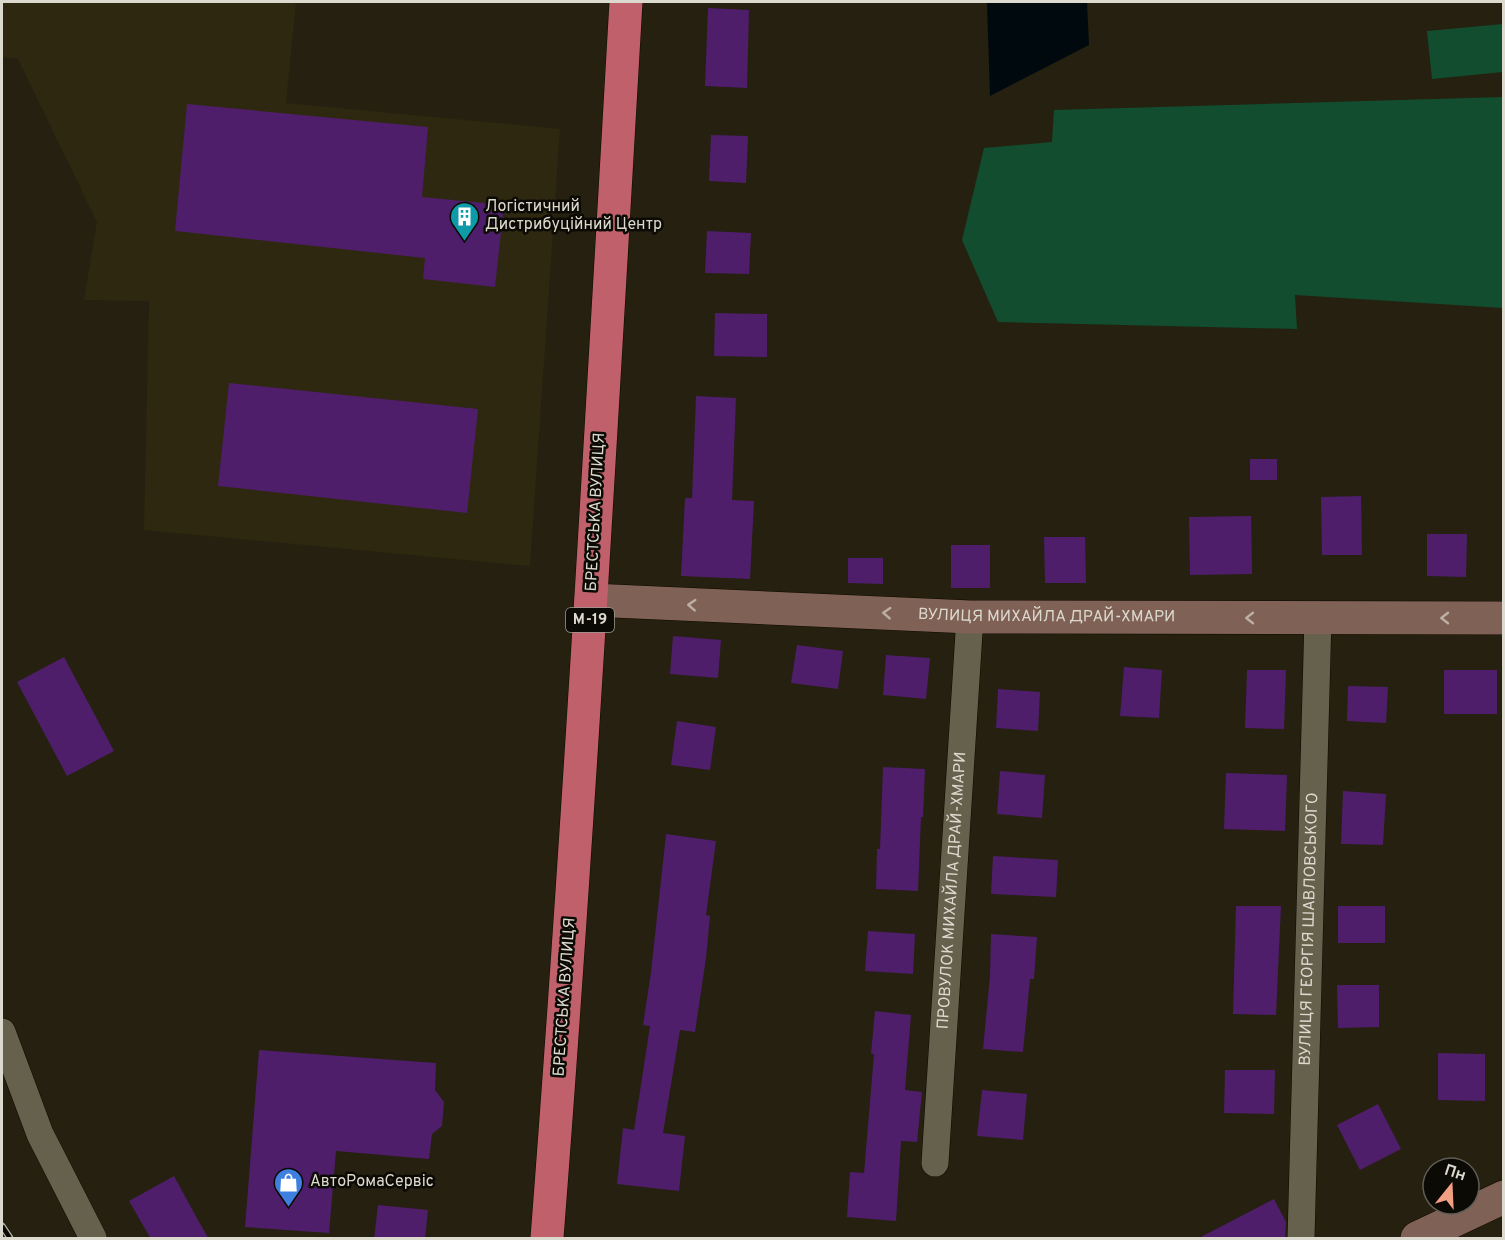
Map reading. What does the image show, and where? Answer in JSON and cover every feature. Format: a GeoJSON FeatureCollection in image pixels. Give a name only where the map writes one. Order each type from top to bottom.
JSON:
{"type":"FeatureCollection","features":[{"type":"Feature","properties":{"kind":"highway","name":"БРЕСТСЬКА ВУЛИЦЯ"},"geometry":{"type":"LineString","coordinates":[[547,1239],[567,982],[626,2]]}},
{"type":"Feature","properties":{"kind":"main road","name":"ВУЛИЦЯ МИХАЙЛА ДРАЙ-ХМАРИ"},"geometry":{"type":"LineString","coordinates":[[591,600],[970,617],[1503,618]]}},
{"type":"Feature","properties":{"kind":"main road"},"geometry":{"type":"LineString","coordinates":[[1417,1239],[1503,1197]]}},
{"type":"Feature","properties":{"kind":"street","name":"ПРОВУЛОК МИХАЙЛА ДРАЙ-ХМАРИ"},"geometry":{"type":"LineString","coordinates":[[935,1163],[970,617]]}},
{"type":"Feature","properties":{"kind":"street","name":"ВУЛИЦЯ ГЕОРГІЯ ШАВЛОВСЬКОГО"},"geometry":{"type":"LineString","coordinates":[[1301,1239],[1318,618]]}},
{"type":"Feature","properties":{"kind":"street"},"geometry":{"type":"LineString","coordinates":[[4,1044],[40,1134],[93,1239]]}},
{"type":"Feature","properties":{"kind":"shaded area"},"geometry":{"type":"Polygon","coordinates":[[[2,2],[296,2],[286,103],[560,129],[530,566],[144,530],[149,301],[84,300],[97,222],[18,59],[2,57],[2,2]]]}},
{"type":"Feature","properties":{"kind":"shaded area"},"geometry":{"type":"Polygon","coordinates":[[[987,2],[1087,2],[1089,45],[990,96],[987,2]]]}},
{"type":"Feature","properties":{"kind":"green space"},"geometry":{"type":"Polygon","coordinates":[[[1503,24],[1503,72],[1432,79],[1427,31],[1503,24]]]}},
{"type":"Feature","properties":{"kind":"green space"},"geometry":{"type":"Polygon","coordinates":[[[1503,97],[1503,308],[1295,295],[1297,329],[998,322],[962,240],[984,148],[1052,142],[1054,110],[1503,97]]]}},
{"type":"Feature","properties":{"kind":"building"},"geometry":{"type":"Polygon","coordinates":[[[708,8],[749,10],[747,88],[705,86],[708,8]]]}},
{"type":"Feature","properties":{"kind":"building"},"geometry":{"type":"Polygon","coordinates":[[[187,104],[428,127],[422,197],[504,205],[495,287],[423,279],[425,258],[175,231],[187,104]]]}},
{"type":"Feature","properties":{"kind":"building"},"geometry":{"type":"Polygon","coordinates":[[[711,135],[748,136],[746,183],[709,181],[711,135]]]}},
{"type":"Feature","properties":{"kind":"building"},"geometry":{"type":"Polygon","coordinates":[[[707,231],[751,233],[749,274],[705,273],[707,231]]]}},
{"type":"Feature","properties":{"kind":"building"},"geometry":{"type":"Polygon","coordinates":[[[715,313],[767,314],[767,357],[714,356],[715,313]]]}},
{"type":"Feature","properties":{"kind":"building"},"geometry":{"type":"Polygon","coordinates":[[[229,383],[478,409],[467,513],[218,486],[229,383]]]}},
{"type":"Feature","properties":{"kind":"building"},"geometry":{"type":"Polygon","coordinates":[[[696,396],[736,398],[732,500],[754,501],[750,579],[681,576],[685,498],[692,498],[696,396]]]}},
{"type":"Feature","properties":{"kind":"building"},"geometry":{"type":"Polygon","coordinates":[[[1250,459],[1277,459],[1277,480],[1250,480],[1250,459]]]}},
{"type":"Feature","properties":{"kind":"building"},"geometry":{"type":"Polygon","coordinates":[[[1361,496],[1362,555],[1322,555],[1321,497],[1361,496]]]}},
{"type":"Feature","properties":{"kind":"building"},"geometry":{"type":"Polygon","coordinates":[[[1251,516],[1252,574],[1190,575],[1189,517],[1251,516]]]}},
{"type":"Feature","properties":{"kind":"building"},"geometry":{"type":"Polygon","coordinates":[[[1427,534],[1467,534],[1466,577],[1427,576],[1427,534]]]}},
{"type":"Feature","properties":{"kind":"building"},"geometry":{"type":"Polygon","coordinates":[[[1044,537],[1085,537],[1086,583],[1045,583],[1044,537]]]}},
{"type":"Feature","properties":{"kind":"building"},"geometry":{"type":"Polygon","coordinates":[[[951,545],[990,545],[990,588],[951,588],[951,545]]]}},
{"type":"Feature","properties":{"kind":"building"},"geometry":{"type":"Polygon","coordinates":[[[848,558],[883,558],[883,584],[848,583],[848,558]]]}},
{"type":"Feature","properties":{"kind":"building"},"geometry":{"type":"Polygon","coordinates":[[[673,636],[721,640],[718,678],[670,674],[673,636]]]}},
{"type":"Feature","properties":{"kind":"building"},"geometry":{"type":"Polygon","coordinates":[[[797,645],[843,651],[838,689],[791,683],[797,645]]]}},
{"type":"Feature","properties":{"kind":"building"},"geometry":{"type":"Polygon","coordinates":[[[886,655],[930,658],[926,699],[883,695],[886,655]]]}},
{"type":"Feature","properties":{"kind":"building"},"geometry":{"type":"Polygon","coordinates":[[[64,657],[114,751],[67,776],[17,682],[64,657]]]}},
{"type":"Feature","properties":{"kind":"building"},"geometry":{"type":"Polygon","coordinates":[[[1124,667],[1162,670],[1159,718],[1120,716],[1124,667]]]}},
{"type":"Feature","properties":{"kind":"building"},"geometry":{"type":"Polygon","coordinates":[[[1247,670],[1286,670],[1284,729],[1245,728],[1247,670]]]}},
{"type":"Feature","properties":{"kind":"building"},"geometry":{"type":"Polygon","coordinates":[[[1444,670],[1497,670],[1497,714],[1444,714],[1444,670]]]}},
{"type":"Feature","properties":{"kind":"building"},"geometry":{"type":"Polygon","coordinates":[[[1348,686],[1388,687],[1386,723],[1347,721],[1348,686]]]}},
{"type":"Feature","properties":{"kind":"building"},"geometry":{"type":"Polygon","coordinates":[[[998,689],[1040,692],[1038,731],[996,728],[998,689]]]}},
{"type":"Feature","properties":{"kind":"building"},"geometry":{"type":"Polygon","coordinates":[[[677,721],[716,727],[710,770],[671,765],[677,721]]]}},
{"type":"Feature","properties":{"kind":"building"},"geometry":{"type":"Polygon","coordinates":[[[883,767],[925,769],[918,891],[876,889],[883,767]]]}},
{"type":"Feature","properties":{"kind":"building"},"geometry":{"type":"Polygon","coordinates":[[[1000,771],[1045,775],[1042,818],[997,814],[1000,771]]]}},
{"type":"Feature","properties":{"kind":"building"},"geometry":{"type":"Polygon","coordinates":[[[1226,773],[1287,775],[1285,831],[1224,829],[1226,773]]]}},
{"type":"Feature","properties":{"kind":"building"},"geometry":{"type":"Polygon","coordinates":[[[1343,791],[1386,794],[1383,845],[1341,844],[1343,791]]]}},
{"type":"Feature","properties":{"kind":"building"},"geometry":{"type":"Polygon","coordinates":[[[666,834],[716,841],[706,915],[710,916],[706,958],[695,1032],[680,1030],[663,1133],[685,1136],[679,1191],[617,1184],[623,1128],[634,1130],[650,1026],[643,1025],[666,834]]]}},
{"type":"Feature","properties":{"kind":"building"},"geometry":{"type":"Polygon","coordinates":[[[993,856],[1058,860],[1056,897],[991,894],[993,856]]]}},
{"type":"Feature","properties":{"kind":"building"},"geometry":{"type":"Polygon","coordinates":[[[1236,906],[1281,906],[1276,1015],[1233,1014],[1236,906]]]}},
{"type":"Feature","properties":{"kind":"building"},"geometry":{"type":"Polygon","coordinates":[[[1338,906],[1385,906],[1385,943],[1338,943],[1338,906]]]}},
{"type":"Feature","properties":{"kind":"building"},"geometry":{"type":"Polygon","coordinates":[[[868,931],[915,934],[913,974],[865,971],[868,931]]]}},
{"type":"Feature","properties":{"kind":"building"},"geometry":{"type":"Polygon","coordinates":[[[991,934],[1037,937],[1034,979],[1030,979],[1023,1052],[983,1049],[990,976],[991,934]]]}},
{"type":"Feature","properties":{"kind":"building"},"geometry":{"type":"Polygon","coordinates":[[[1337,985],[1379,985],[1379,1027],[1338,1028],[1337,985]]]}},
{"type":"Feature","properties":{"kind":"building"},"geometry":{"type":"Polygon","coordinates":[[[875,1011],[911,1015],[905,1090],[922,1092],[917,1142],[901,1141],[896,1221],[847,1217],[850,1172],[864,1173],[874,1054],[871,1054],[875,1011]]]}},
{"type":"Feature","properties":{"kind":"building"},"geometry":{"type":"Polygon","coordinates":[[[259,1050],[436,1063],[435,1090],[444,1102],[442,1126],[432,1134],[429,1159],[336,1151],[329,1233],[245,1227],[259,1050]]]}},
{"type":"Feature","properties":{"kind":"building"},"geometry":{"type":"Polygon","coordinates":[[[1438,1053],[1485,1054],[1485,1101],[1438,1100],[1438,1053]]]}},
{"type":"Feature","properties":{"kind":"building"},"geometry":{"type":"Polygon","coordinates":[[[1225,1070],[1275,1070],[1274,1114],[1224,1113],[1225,1070]]]}},
{"type":"Feature","properties":{"kind":"building"},"geometry":{"type":"Polygon","coordinates":[[[982,1090],[1027,1094],[1023,1140],[977,1136],[982,1090]]]}},
{"type":"Feature","properties":{"kind":"building"},"geometry":{"type":"Polygon","coordinates":[[[1378,1104],[1401,1149],[1360,1170],[1337,1125],[1378,1104]]]}},
{"type":"Feature","properties":{"kind":"building"},"geometry":{"type":"Polygon","coordinates":[[[174,1176],[209,1239],[151,1239],[129,1201],[174,1176]]]}},
{"type":"Feature","properties":{"kind":"building"},"geometry":{"type":"Polygon","coordinates":[[[1274,1199],[1286,1222],[1285,1239],[1197,1239],[1274,1199]]]}},
{"type":"Feature","properties":{"kind":"building"},"geometry":{"type":"Polygon","coordinates":[[[378,1205],[428,1210],[425,1239],[374,1239],[378,1205]]]}},
{"type":"Feature","properties":{"kind":"railway"},"geometry":{"type":"LineString","coordinates":[[2,1226],[10,1238]]}},
{"type":"Feature","properties":{"kind":"place","name":"Логістичний Дистрибуційний Центр"},"geometry":{"type":"Point","coordinates":[464,242]}},
{"type":"Feature","properties":{"kind":"place","name":"АвтоРомаСервіс"},"geometry":{"type":"Point","coordinates":[289,1208]}}]}
